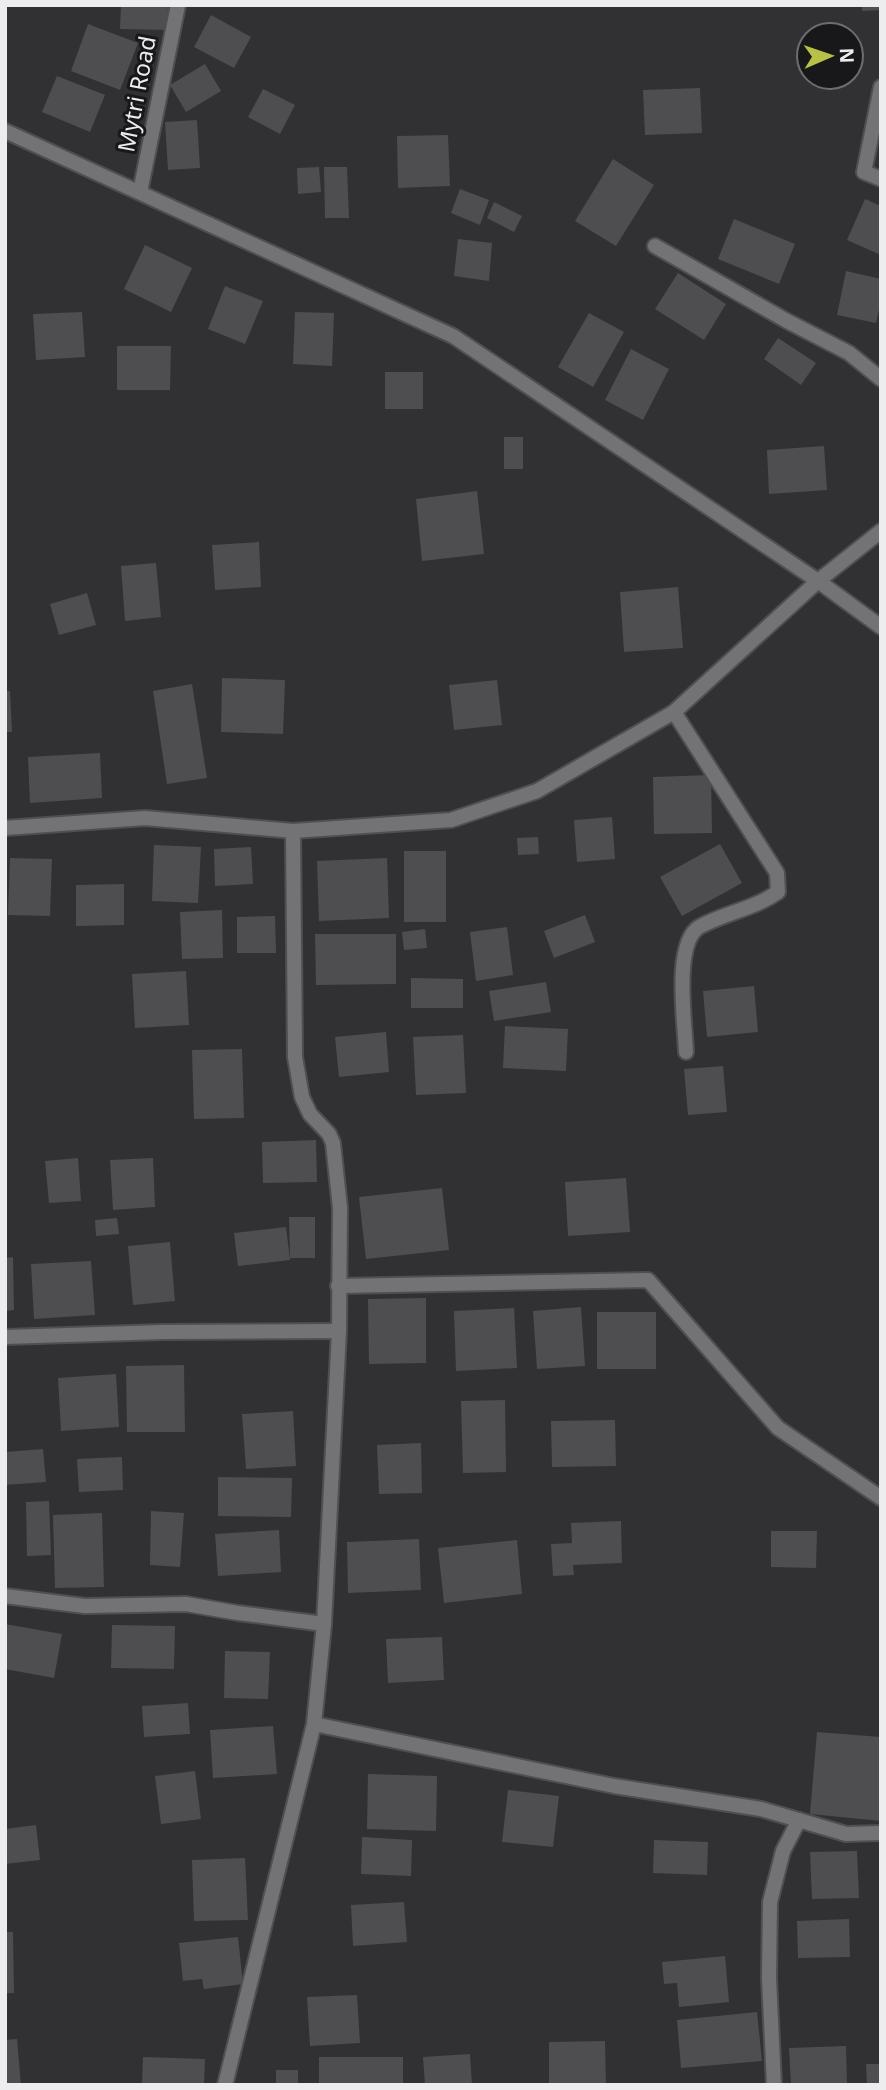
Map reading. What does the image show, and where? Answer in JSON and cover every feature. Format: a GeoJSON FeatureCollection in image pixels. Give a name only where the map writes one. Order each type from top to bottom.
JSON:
{"type":"FeatureCollection","features":[{"type":"Feature","properties":{"kind":"street","name":"Mytri Road"},"geometry":{"type":"LineString","coordinates":[[140,192],[178,5]]}},
{"type":"Feature","properties":{"kind":"street"},"geometry":{"type":"LineString","coordinates":[[881,87],[864,172],[881,179]]}},
{"type":"Feature","properties":{"kind":"street"},"geometry":{"type":"LineString","coordinates":[[5,131],[453,336],[818,581],[881,627]]}},
{"type":"Feature","properties":{"kind":"street"},"geometry":{"type":"LineString","coordinates":[[655,246],[849,353],[881,379]]}},
{"type":"Feature","properties":{"kind":"street"},"geometry":{"type":"LineString","coordinates":[[5,828],[145,818],[293,831],[451,820],[537,791],[674,712],[818,581],[881,531]]}},
{"type":"Feature","properties":{"kind":"street"},"geometry":{"type":"LineString","coordinates":[[674,712],[777,873],[778,892],[767,900],[697,928],[687,940],[683,957],[686,1052]]}},
{"type":"Feature","properties":{"kind":"street"},"geometry":{"type":"LineString","coordinates":[[225,2085],[314,1724],[324,1624],[339,1331],[340,1208],[333,1143],[329,1134],[310,1114],[302,1097],[295,1057],[293,831]]}},
{"type":"Feature","properties":{"kind":"street"},"geometry":{"type":"LineString","coordinates":[[338,1286],[648,1280],[778,1428],[881,1498]]}},
{"type":"Feature","properties":{"kind":"street"},"geometry":{"type":"LineString","coordinates":[[5,1337],[163,1332],[339,1331]]}},
{"type":"Feature","properties":{"kind":"street"},"geometry":{"type":"LineString","coordinates":[[5,1597],[85,1606],[186,1604],[324,1624]]}},
{"type":"Feature","properties":{"kind":"street"},"geometry":{"type":"LineString","coordinates":[[314,1724],[614,1786],[761,1808],[846,1834],[881,1833]]}},
{"type":"Feature","properties":{"kind":"street"},"geometry":{"type":"LineString","coordinates":[[774,2085],[769,1978],[770,1902],[783,1851],[799,1820]]}},
{"type":"Feature","properties":{"kind":"building"},"geometry":{"type":"Polygon","coordinates":[[[121,5],[168,5],[167,30],[120,29],[121,5]]]}},
{"type":"Feature","properties":{"kind":"building"},"geometry":{"type":"Polygon","coordinates":[[[862,5],[881,5],[881,10],[862,11],[862,5]]]}},
{"type":"Feature","properties":{"kind":"building"},"geometry":{"type":"Polygon","coordinates":[[[211,15],[251,37],[234,68],[194,47],[211,15]]]}},
{"type":"Feature","properties":{"kind":"building"},"geometry":{"type":"Polygon","coordinates":[[[88,24],[138,43],[120,90],[71,71],[88,24]]]}},
{"type":"Feature","properties":{"kind":"building"},"geometry":{"type":"Polygon","coordinates":[[[205,64],[221,91],[186,112],[170,85],[205,64]]]}},
{"type":"Feature","properties":{"kind":"building"},"geometry":{"type":"Polygon","coordinates":[[[57,76],[105,95],[90,132],[42,112],[57,76]]]}},
{"type":"Feature","properties":{"kind":"building"},"geometry":{"type":"Polygon","coordinates":[[[700,88],[702,133],[645,135],[643,90],[700,88]]]}},
{"type":"Feature","properties":{"kind":"building"},"geometry":{"type":"Polygon","coordinates":[[[263,89],[295,105],[280,134],[248,117],[263,89]]]}},
{"type":"Feature","properties":{"kind":"building"},"geometry":{"type":"Polygon","coordinates":[[[197,120],[200,168],[168,170],[165,122],[197,120]]]}},
{"type":"Feature","properties":{"kind":"building"},"geometry":{"type":"Polygon","coordinates":[[[448,135],[450,186],[398,188],[397,136],[448,135]]]}},
{"type":"Feature","properties":{"kind":"building"},"geometry":{"type":"Polygon","coordinates":[[[613,159],[654,185],[616,246],[575,221],[613,159]]]}},
{"type":"Feature","properties":{"kind":"building"},"geometry":{"type":"Polygon","coordinates":[[[319,167],[321,192],[298,194],[297,168],[319,167]]]}},
{"type":"Feature","properties":{"kind":"building"},"geometry":{"type":"Polygon","coordinates":[[[324,167],[347,167],[349,218],[325,218],[324,167]]]}},
{"type":"Feature","properties":{"kind":"building"},"geometry":{"type":"Polygon","coordinates":[[[460,189],[489,200],[480,225],[451,213],[460,189]]]}},
{"type":"Feature","properties":{"kind":"building"},"geometry":{"type":"Polygon","coordinates":[[[865,199],[881,206],[881,255],[847,240],[865,199]]]}},
{"type":"Feature","properties":{"kind":"building"},"geometry":{"type":"Polygon","coordinates":[[[494,202],[522,216],[514,232],[487,218],[494,202]]]}},
{"type":"Feature","properties":{"kind":"building"},"geometry":{"type":"Polygon","coordinates":[[[734,219],[795,244],[779,284],[718,259],[734,219]]]}},
{"type":"Feature","properties":{"kind":"building"},"geometry":{"type":"Polygon","coordinates":[[[458,239],[492,243],[489,281],[454,276],[458,239]]]}},
{"type":"Feature","properties":{"kind":"building"},"geometry":{"type":"Polygon","coordinates":[[[145,245],[192,268],[171,312],[124,289],[145,245]]]}},
{"type":"Feature","properties":{"kind":"building"},"geometry":{"type":"Polygon","coordinates":[[[846,271],[881,279],[881,301],[876,323],[837,315],[846,271]]]}},
{"type":"Feature","properties":{"kind":"building"},"geometry":{"type":"Polygon","coordinates":[[[678,273],[726,304],[704,340],[655,309],[678,273]]]}},
{"type":"Feature","properties":{"kind":"building"},"geometry":{"type":"Polygon","coordinates":[[[225,286],[263,301],[245,344],[208,329],[225,286]]]}},
{"type":"Feature","properties":{"kind":"building"},"geometry":{"type":"Polygon","coordinates":[[[82,312],[85,357],[36,360],[33,314],[82,312]]]}},
{"type":"Feature","properties":{"kind":"building"},"geometry":{"type":"Polygon","coordinates":[[[295,312],[334,313],[332,366],[293,364],[295,312]]]}},
{"type":"Feature","properties":{"kind":"building"},"geometry":{"type":"Polygon","coordinates":[[[589,313],[624,332],[593,387],[558,367],[589,313]]]}},
{"type":"Feature","properties":{"kind":"building"},"geometry":{"type":"Polygon","coordinates":[[[778,338],[816,363],[801,385],[764,359],[778,338]]]}},
{"type":"Feature","properties":{"kind":"building"},"geometry":{"type":"Polygon","coordinates":[[[117,346],[171,346],[170,390],[117,390],[117,346]]]}},
{"type":"Feature","properties":{"kind":"building"},"geometry":{"type":"Polygon","coordinates":[[[631,349],[669,369],[643,420],[605,400],[631,349]]]}},
{"type":"Feature","properties":{"kind":"building"},"geometry":{"type":"Polygon","coordinates":[[[385,372],[423,372],[423,409],[385,409],[385,372]]]}},
{"type":"Feature","properties":{"kind":"building"},"geometry":{"type":"Polygon","coordinates":[[[504,437],[523,437],[523,469],[504,469],[504,437]]]}},
{"type":"Feature","properties":{"kind":"building"},"geometry":{"type":"Polygon","coordinates":[[[824,446],[827,490],[769,494],[767,450],[824,446]]]}},
{"type":"Feature","properties":{"kind":"building"},"geometry":{"type":"Polygon","coordinates":[[[477,491],[484,554],[422,561],[416,499],[477,491]]]}},
{"type":"Feature","properties":{"kind":"building"},"geometry":{"type":"Polygon","coordinates":[[[259,542],[261,587],[215,590],[212,545],[259,542]]]}},
{"type":"Feature","properties":{"kind":"building"},"geometry":{"type":"Polygon","coordinates":[[[156,563],[161,617],[125,621],[121,566],[156,563]]]}},
{"type":"Feature","properties":{"kind":"building"},"geometry":{"type":"Polygon","coordinates":[[[678,587],[683,648],[624,652],[620,592],[678,587]]]}},
{"type":"Feature","properties":{"kind":"building"},"geometry":{"type":"Polygon","coordinates":[[[87,593],[96,625],[59,635],[50,604],[87,593]]]}},
{"type":"Feature","properties":{"kind":"building"},"geometry":{"type":"Polygon","coordinates":[[[222,678],[285,680],[283,734],[221,732],[222,678]]]}},
{"type":"Feature","properties":{"kind":"building"},"geometry":{"type":"Polygon","coordinates":[[[497,680],[502,725],[454,730],[449,685],[497,680]]]}},
{"type":"Feature","properties":{"kind":"building"},"geometry":{"type":"Polygon","coordinates":[[[192,684],[207,778],[167,784],[153,691],[192,684]]]}},
{"type":"Feature","properties":{"kind":"building"},"geometry":{"type":"Polygon","coordinates":[[[5,691],[10,691],[12,732],[5,732],[5,691]]]}},
{"type":"Feature","properties":{"kind":"building"},"geometry":{"type":"Polygon","coordinates":[[[100,753],[102,798],[30,803],[28,757],[100,753]]]}},
{"type":"Feature","properties":{"kind":"building"},"geometry":{"type":"Polygon","coordinates":[[[711,775],[712,833],[654,834],[653,777],[711,775]]]}},
{"type":"Feature","properties":{"kind":"building"},"geometry":{"type":"Polygon","coordinates":[[[612,817],[615,859],[577,862],[574,820],[612,817]]]}},
{"type":"Feature","properties":{"kind":"building"},"geometry":{"type":"Polygon","coordinates":[[[538,837],[539,854],[518,855],[517,838],[538,837]]]}},
{"type":"Feature","properties":{"kind":"building"},"geometry":{"type":"Polygon","coordinates":[[[720,844],[742,883],[682,916],[660,877],[720,844]]]}},
{"type":"Feature","properties":{"kind":"building"},"geometry":{"type":"Polygon","coordinates":[[[154,845],[201,847],[198,903],[152,901],[154,845]]]}},
{"type":"Feature","properties":{"kind":"building"},"geometry":{"type":"Polygon","coordinates":[[[251,847],[253,884],[215,886],[214,849],[251,847]]]}},
{"type":"Feature","properties":{"kind":"building"},"geometry":{"type":"Polygon","coordinates":[[[404,851],[446,851],[446,922],[404,922],[404,851]]]}},
{"type":"Feature","properties":{"kind":"building"},"geometry":{"type":"Polygon","coordinates":[[[10,858],[52,859],[50,916],[8,915],[10,858]]]}},
{"type":"Feature","properties":{"kind":"building"},"geometry":{"type":"Polygon","coordinates":[[[387,858],[389,918],[319,921],[317,861],[387,858]]]}},
{"type":"Feature","properties":{"kind":"building"},"geometry":{"type":"Polygon","coordinates":[[[124,884],[124,925],[76,926],[76,885],[124,884]]]}},
{"type":"Feature","properties":{"kind":"building"},"geometry":{"type":"Polygon","coordinates":[[[222,910],[223,958],[182,959],[180,912],[222,910]]]}},
{"type":"Feature","properties":{"kind":"building"},"geometry":{"type":"Polygon","coordinates":[[[585,915],[595,942],[554,958],[544,931],[585,915]]]}},
{"type":"Feature","properties":{"kind":"building"},"geometry":{"type":"Polygon","coordinates":[[[275,916],[276,953],[237,953],[237,917],[275,916]]]}},
{"type":"Feature","properties":{"kind":"building"},"geometry":{"type":"Polygon","coordinates":[[[507,927],[513,975],[476,981],[470,932],[507,927]]]}},
{"type":"Feature","properties":{"kind":"building"},"geometry":{"type":"Polygon","coordinates":[[[425,929],[427,948],[404,950],[402,932],[425,929]]]}},
{"type":"Feature","properties":{"kind":"building"},"geometry":{"type":"Polygon","coordinates":[[[315,934],[396,934],[396,984],[316,985],[315,934]]]}},
{"type":"Feature","properties":{"kind":"building"},"geometry":{"type":"Polygon","coordinates":[[[186,971],[189,1025],[135,1028],[132,974],[186,971]]]}},
{"type":"Feature","properties":{"kind":"building"},"geometry":{"type":"Polygon","coordinates":[[[411,978],[463,979],[463,1008],[411,1008],[411,978]]]}},
{"type":"Feature","properties":{"kind":"building"},"geometry":{"type":"Polygon","coordinates":[[[546,982],[551,1012],[494,1021],[489,991],[546,982]]]}},
{"type":"Feature","properties":{"kind":"building"},"geometry":{"type":"Polygon","coordinates":[[[754,986],[758,1032],[707,1037],[703,991],[754,986]]]}},
{"type":"Feature","properties":{"kind":"building"},"geometry":{"type":"Polygon","coordinates":[[[505,1026],[568,1029],[566,1071],[503,1068],[505,1026]]]}},
{"type":"Feature","properties":{"kind":"building"},"geometry":{"type":"Polygon","coordinates":[[[386,1032],[389,1072],[339,1077],[335,1037],[386,1032]]]}},
{"type":"Feature","properties":{"kind":"building"},"geometry":{"type":"Polygon","coordinates":[[[463,1035],[466,1093],[416,1095],[413,1037],[463,1035]]]}},
{"type":"Feature","properties":{"kind":"building"},"geometry":{"type":"Polygon","coordinates":[[[242,1049],[244,1118],[194,1119],[192,1050],[242,1049]]]}},
{"type":"Feature","properties":{"kind":"building"},"geometry":{"type":"Polygon","coordinates":[[[723,1066],[727,1112],[688,1115],[684,1069],[723,1066]]]}},
{"type":"Feature","properties":{"kind":"building"},"geometry":{"type":"Polygon","coordinates":[[[316,1140],[317,1182],[263,1183],[262,1142],[316,1140]]]}},
{"type":"Feature","properties":{"kind":"building"},"geometry":{"type":"Polygon","coordinates":[[[78,1158],[81,1201],[49,1203],[45,1161],[78,1158]]]}},
{"type":"Feature","properties":{"kind":"building"},"geometry":{"type":"Polygon","coordinates":[[[153,1158],[155,1207],[113,1210],[110,1160],[153,1158]]]}},
{"type":"Feature","properties":{"kind":"building"},"geometry":{"type":"Polygon","coordinates":[[[626,1178],[630,1232],[568,1236],[565,1182],[626,1178]]]}},
{"type":"Feature","properties":{"kind":"building"},"geometry":{"type":"Polygon","coordinates":[[[442,1188],[449,1250],[366,1259],[359,1197],[442,1188]]]}},
{"type":"Feature","properties":{"kind":"building"},"geometry":{"type":"Polygon","coordinates":[[[289,1217],[315,1217],[315,1258],[290,1258],[289,1217]]]}},
{"type":"Feature","properties":{"kind":"building"},"geometry":{"type":"Polygon","coordinates":[[[117,1218],[119,1234],[96,1236],[95,1220],[117,1218]]]}},
{"type":"Feature","properties":{"kind":"building"},"geometry":{"type":"Polygon","coordinates":[[[286,1227],[290,1260],[238,1266],[234,1233],[286,1227]]]}},
{"type":"Feature","properties":{"kind":"building"},"geometry":{"type":"Polygon","coordinates":[[[170,1242],[175,1301],[133,1305],[128,1246],[170,1242]]]}},
{"type":"Feature","properties":{"kind":"building"},"geometry":{"type":"Polygon","coordinates":[[[13,1257],[14,1310],[5,1311],[5,1258],[13,1257]]]}},
{"type":"Feature","properties":{"kind":"building"},"geometry":{"type":"Polygon","coordinates":[[[91,1261],[95,1315],[34,1319],[31,1264],[91,1261]]]}},
{"type":"Feature","properties":{"kind":"building"},"geometry":{"type":"Polygon","coordinates":[[[426,1298],[426,1363],[369,1364],[368,1299],[426,1298]]]}},
{"type":"Feature","properties":{"kind":"building"},"geometry":{"type":"Polygon","coordinates":[[[581,1307],[585,1366],[537,1369],[533,1311],[581,1307]]]}},
{"type":"Feature","properties":{"kind":"building"},"geometry":{"type":"Polygon","coordinates":[[[514,1308],[517,1368],[456,1371],[454,1311],[514,1308]]]}},
{"type":"Feature","properties":{"kind":"building"},"geometry":{"type":"Polygon","coordinates":[[[597,1312],[656,1312],[656,1369],[597,1369],[597,1312]]]}},
{"type":"Feature","properties":{"kind":"building"},"geometry":{"type":"Polygon","coordinates":[[[184,1365],[185,1432],[127,1432],[126,1366],[184,1365]]]}},
{"type":"Feature","properties":{"kind":"building"},"geometry":{"type":"Polygon","coordinates":[[[116,1374],[119,1427],[61,1431],[58,1378],[116,1374]]]}},
{"type":"Feature","properties":{"kind":"building"},"geometry":{"type":"Polygon","coordinates":[[[505,1400],[506,1472],[463,1473],[461,1401],[505,1400]]]}},
{"type":"Feature","properties":{"kind":"building"},"geometry":{"type":"Polygon","coordinates":[[[293,1411],[296,1466],[246,1469],[242,1414],[293,1411]]]}},
{"type":"Feature","properties":{"kind":"building"},"geometry":{"type":"Polygon","coordinates":[[[615,1420],[616,1466],[552,1467],[551,1421],[615,1420]]]}},
{"type":"Feature","properties":{"kind":"building"},"geometry":{"type":"Polygon","coordinates":[[[421,1443],[422,1493],[379,1494],[377,1445],[421,1443]]]}},
{"type":"Feature","properties":{"kind":"building"},"geometry":{"type":"Polygon","coordinates":[[[43,1449],[46,1482],[5,1485],[5,1452],[43,1449]]]}},
{"type":"Feature","properties":{"kind":"building"},"geometry":{"type":"Polygon","coordinates":[[[122,1457],[123,1490],[79,1492],[77,1459],[122,1457]]]}},
{"type":"Feature","properties":{"kind":"building"},"geometry":{"type":"Polygon","coordinates":[[[218,1477],[292,1478],[291,1517],[218,1516],[218,1477]]]}},
{"type":"Feature","properties":{"kind":"building"},"geometry":{"type":"Polygon","coordinates":[[[49,1501],[51,1555],[27,1556],[26,1502],[49,1501]]]}},
{"type":"Feature","properties":{"kind":"building"},"geometry":{"type":"Polygon","coordinates":[[[151,1511],[184,1513],[180,1567],[150,1565],[151,1511]]]}},
{"type":"Feature","properties":{"kind":"building"},"geometry":{"type":"Polygon","coordinates":[[[102,1513],[104,1587],[55,1588],[53,1515],[102,1513]]]}},
{"type":"Feature","properties":{"kind":"building"},"geometry":{"type":"Polygon","coordinates":[[[621,1521],[622,1563],[573,1565],[574,1575],[553,1576],[551,1544],[572,1543],[571,1523],[621,1521]]]}},
{"type":"Feature","properties":{"kind":"building"},"geometry":{"type":"Polygon","coordinates":[[[279,1530],[281,1572],[218,1576],[215,1534],[279,1530]]]}},
{"type":"Feature","properties":{"kind":"building"},"geometry":{"type":"Polygon","coordinates":[[[771,1531],[817,1531],[816,1568],[771,1567],[771,1531]]]}},
{"type":"Feature","properties":{"kind":"building"},"geometry":{"type":"Polygon","coordinates":[[[419,1539],[421,1590],[348,1593],[347,1542],[419,1539]]]}},
{"type":"Feature","properties":{"kind":"building"},"geometry":{"type":"Polygon","coordinates":[[[517,1540],[522,1594],[444,1603],[438,1548],[517,1540]]]}},
{"type":"Feature","properties":{"kind":"building"},"geometry":{"type":"Polygon","coordinates":[[[5,1624],[62,1634],[54,1678],[5,1669],[5,1624]]]}},
{"type":"Feature","properties":{"kind":"building"},"geometry":{"type":"Polygon","coordinates":[[[112,1625],[175,1626],[174,1669],[111,1668],[112,1625]]]}},
{"type":"Feature","properties":{"kind":"building"},"geometry":{"type":"Polygon","coordinates":[[[442,1637],[444,1680],[388,1683],[386,1639],[442,1637]]]}},
{"type":"Feature","properties":{"kind":"building"},"geometry":{"type":"Polygon","coordinates":[[[225,1651],[270,1652],[268,1699],[224,1698],[225,1651]]]}},
{"type":"Feature","properties":{"kind":"building"},"geometry":{"type":"Polygon","coordinates":[[[188,1703],[190,1734],[144,1737],[142,1706],[188,1703]]]}},
{"type":"Feature","properties":{"kind":"building"},"geometry":{"type":"Polygon","coordinates":[[[273,1726],[277,1774],[213,1778],[210,1730],[273,1726]]]}},
{"type":"Feature","properties":{"kind":"building"},"geometry":{"type":"Polygon","coordinates":[[[817,1732],[881,1737],[881,1821],[810,1814],[817,1732]]]}},
{"type":"Feature","properties":{"kind":"building"},"geometry":{"type":"Polygon","coordinates":[[[195,1771],[201,1819],[161,1824],[155,1776],[195,1771]]]}},
{"type":"Feature","properties":{"kind":"building"},"geometry":{"type":"Polygon","coordinates":[[[368,1774],[437,1776],[436,1831],[367,1829],[368,1774]]]}},
{"type":"Feature","properties":{"kind":"building"},"geometry":{"type":"Polygon","coordinates":[[[508,1790],[559,1796],[553,1847],[502,1842],[508,1790]]]}},
{"type":"Feature","properties":{"kind":"building"},"geometry":{"type":"Polygon","coordinates":[[[36,1825],[40,1860],[5,1864],[5,1829],[36,1825]]]}},
{"type":"Feature","properties":{"kind":"building"},"geometry":{"type":"Polygon","coordinates":[[[362,1837],[412,1840],[411,1876],[361,1874],[362,1837]]]}},
{"type":"Feature","properties":{"kind":"building"},"geometry":{"type":"Polygon","coordinates":[[[654,1840],[708,1842],[707,1875],[653,1873],[654,1840]]]}},
{"type":"Feature","properties":{"kind":"building"},"geometry":{"type":"Polygon","coordinates":[[[857,1851],[859,1898],[812,1899],[810,1852],[857,1851]]]}},
{"type":"Feature","properties":{"kind":"building"},"geometry":{"type":"Polygon","coordinates":[[[245,1858],[248,1920],[194,1921],[192,1860],[245,1858]]]}},
{"type":"Feature","properties":{"kind":"building"},"geometry":{"type":"Polygon","coordinates":[[[404,1902],[407,1942],[353,1946],[351,1905],[404,1902]]]}},
{"type":"Feature","properties":{"kind":"building"},"geometry":{"type":"Polygon","coordinates":[[[849,1919],[850,1957],[798,1958],[797,1921],[849,1919]]]}},
{"type":"Feature","properties":{"kind":"building"},"geometry":{"type":"Polygon","coordinates":[[[5,1932],[13,1932],[14,1993],[5,1993],[5,1932]]]}},
{"type":"Feature","properties":{"kind":"building"},"geometry":{"type":"Polygon","coordinates":[[[238,1937],[243,1984],[204,1989],[202,1979],[183,1981],[179,1943],[238,1937]]]}},
{"type":"Feature","properties":{"kind":"building"},"geometry":{"type":"Polygon","coordinates":[[[725,1956],[729,2002],[679,2007],[677,1983],[664,1984],[662,1962],[725,1956]]]}},
{"type":"Feature","properties":{"kind":"building"},"geometry":{"type":"Polygon","coordinates":[[[357,1995],[360,2043],[310,2046],[307,1997],[357,1995]]]}},
{"type":"Feature","properties":{"kind":"building"},"geometry":{"type":"Polygon","coordinates":[[[757,2012],[762,2061],[681,2068],[677,2020],[757,2012]]]}},
{"type":"Feature","properties":{"kind":"building"},"geometry":{"type":"Polygon","coordinates":[[[17,2039],[21,2085],[5,2085],[5,2040],[17,2039]]]}},
{"type":"Feature","properties":{"kind":"building"},"geometry":{"type":"Polygon","coordinates":[[[605,2041],[606,2085],[549,2085],[549,2042],[605,2041]]]}},
{"type":"Feature","properties":{"kind":"building"},"geometry":{"type":"Polygon","coordinates":[[[846,2046],[847,2085],[791,2085],[789,2048],[846,2046]]]}},
{"type":"Feature","properties":{"kind":"building"},"geometry":{"type":"Polygon","coordinates":[[[470,2054],[472,2085],[425,2085],[423,2057],[470,2054]]]}},
{"type":"Feature","properties":{"kind":"building"},"geometry":{"type":"Polygon","coordinates":[[[143,2057],[205,2059],[204,2085],[142,2085],[143,2057]]]}},
{"type":"Feature","properties":{"kind":"building"},"geometry":{"type":"Polygon","coordinates":[[[319,2057],[403,2057],[403,2085],[319,2085],[319,2057]]]}},
{"type":"Feature","properties":{"kind":"building"},"geometry":{"type":"Polygon","coordinates":[[[866,2064],[881,2064],[881,2085],[867,2085],[866,2064]]]}},
{"type":"Feature","properties":{"kind":"building"},"geometry":{"type":"Polygon","coordinates":[[[276,2070],[298,2070],[298,2085],[276,2085],[276,2070]]]}}]}
